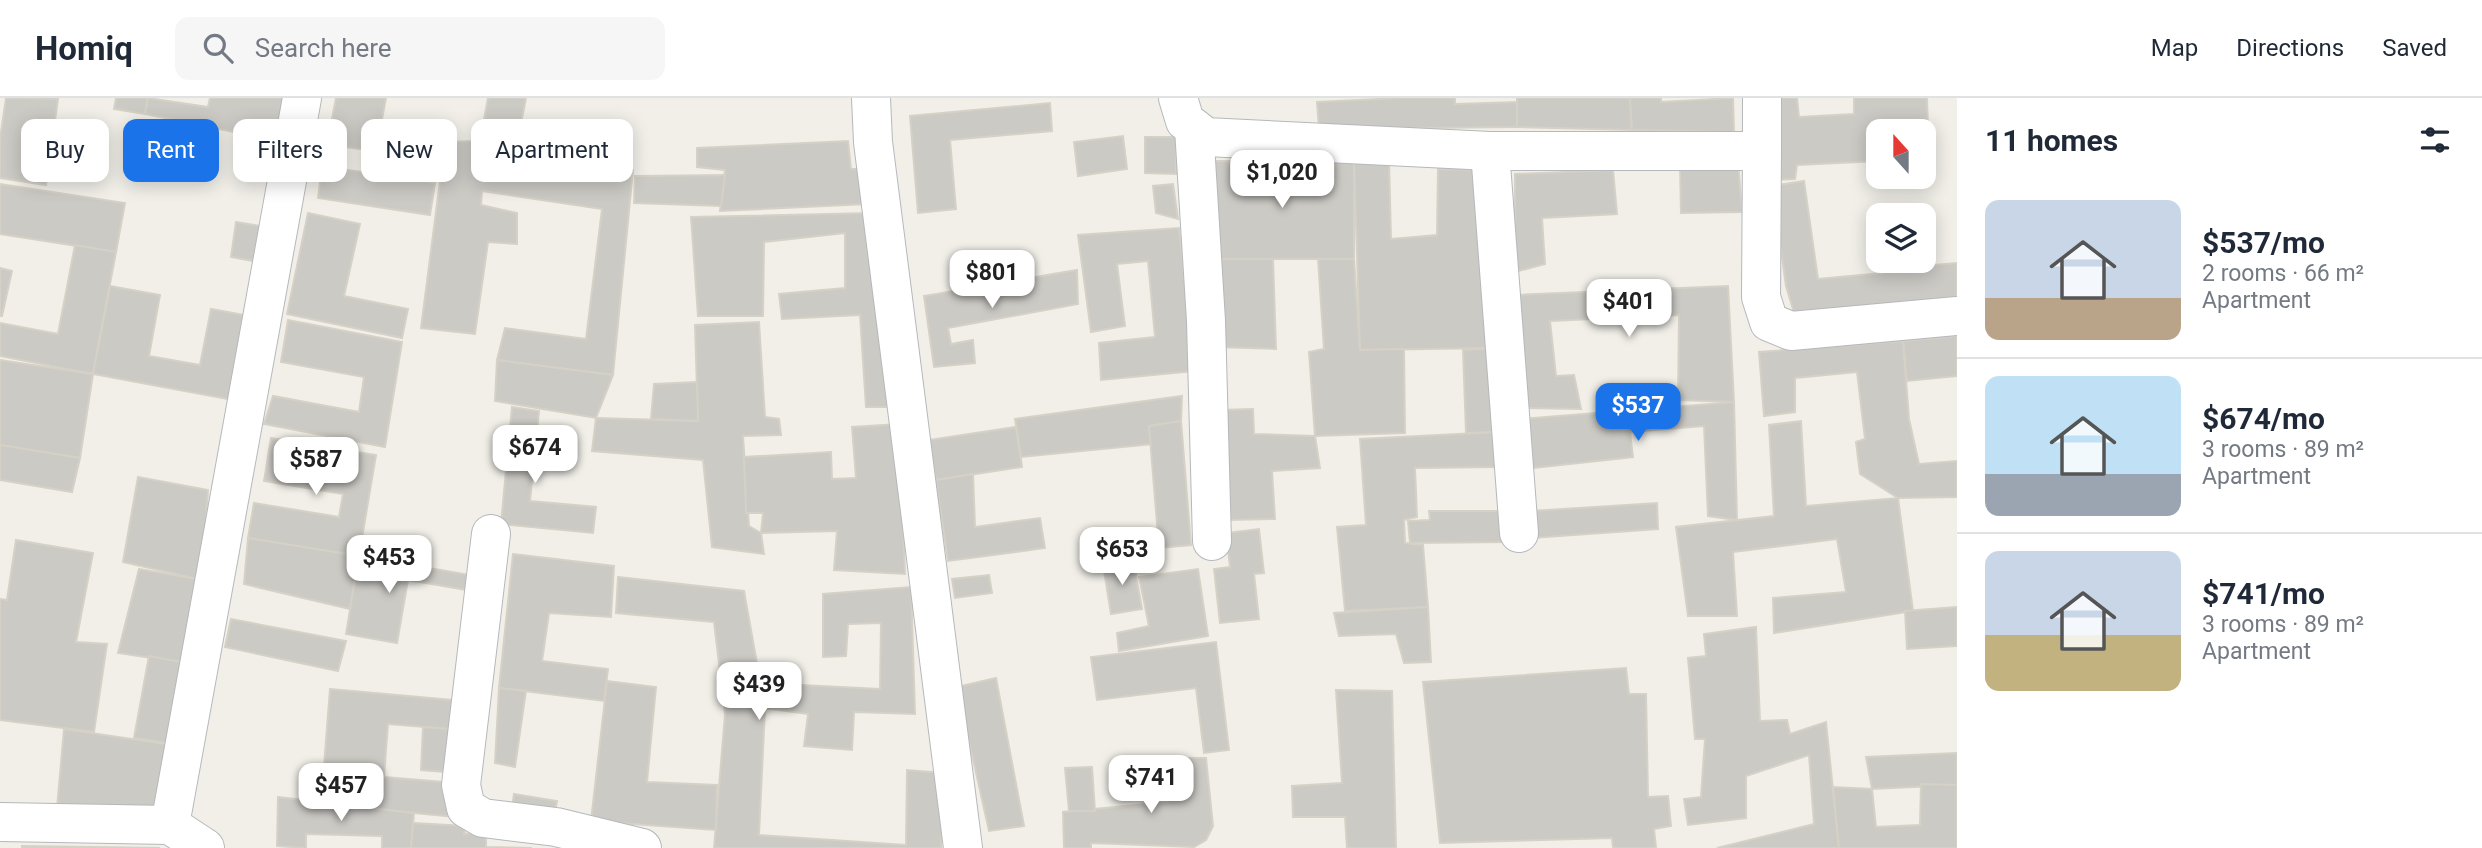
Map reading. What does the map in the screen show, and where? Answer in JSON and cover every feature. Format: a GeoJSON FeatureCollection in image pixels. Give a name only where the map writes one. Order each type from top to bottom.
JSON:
{"type":"FeatureCollection","features":[{"type":"Feature","properties":{"kind":"street"},"geometry":{"type":"LineString","coordinates":[[170,825],[302,98]]}},
{"type":"Feature","properties":{"kind":"street"},"geometry":{"type":"LineString","coordinates":[[871,98],[873,142],[963,848]]}},
{"type":"Feature","properties":{"kind":"street"},"geometry":{"type":"LineString","coordinates":[[1762,98],[1761,297],[1769,322],[1791,331],[1957,316]]}},
{"type":"Feature","properties":{"kind":"street"},"geometry":{"type":"LineString","coordinates":[[1186,113],[1206,137],[1490,151],[1762,151]]}},
{"type":"Feature","properties":{"kind":"street"},"geometry":{"type":"LineString","coordinates":[[1186,113],[1206,321],[1212,541]]}},
{"type":"Feature","properties":{"kind":"street"},"geometry":{"type":"LineString","coordinates":[[1490,151],[1519,533]]}},
{"type":"Feature","properties":{"kind":"street"},"geometry":{"type":"LineString","coordinates":[[492,534],[461,785],[466,808],[483,818],[556,827],[642,848]]}},
{"type":"Feature","properties":{"kind":"street"},"geometry":{"type":"LineString","coordinates":[[0,822],[170,825],[205,848]]}},
{"type":"Feature","properties":{"kind":"building"},"geometry":{"type":"Polygon","coordinates":[[[6,98],[58,99],[55,119],[21,119],[21,181],[0,178],[0,139],[6,98]]]}},
{"type":"Feature","properties":{"kind":"building"},"geometry":{"type":"Polygon","coordinates":[[[116,98],[148,98],[145,114],[114,109],[116,98]]]}},
{"type":"Feature","properties":{"kind":"building"},"geometry":{"type":"Polygon","coordinates":[[[148,98],[208,107],[210,98],[293,98],[289,119],[233,119],[233,132],[219,129],[219,119],[170,119],[145,114],[148,98]]]}},
{"type":"Feature","properties":{"kind":"building"},"geometry":{"type":"Polygon","coordinates":[[[336,98],[386,98],[382,119],[361,119],[361,149],[347,147],[347,119],[332,119],[336,98]]]}},
{"type":"Feature","properties":{"kind":"building"},"geometry":{"type":"Polygon","coordinates":[[[488,98],[526,98],[522,119],[484,119],[488,98]]]}},
{"type":"Feature","properties":{"kind":"building"},"geometry":{"type":"Polygon","coordinates":[[[1455,98],[1455,104],[1518,102],[1517,127],[1319,129],[1317,102],[1455,98]]]}},
{"type":"Feature","properties":{"kind":"building"},"geometry":{"type":"Polygon","coordinates":[[[1517,98],[1630,98],[1632,130],[1517,127],[1517,98]]]}},
{"type":"Feature","properties":{"kind":"building"},"geometry":{"type":"Polygon","coordinates":[[[1630,98],[1661,98],[1661,102],[1733,98],[1734,132],[1632,130],[1630,98]]]}},
{"type":"Feature","properties":{"kind":"building"},"geometry":{"type":"Polygon","coordinates":[[[1768,98],[1797,98],[1799,117],[1854,114],[1854,98],[1927,98],[1928,119],[1866,119],[1866,162],[1797,165],[1795,179],[1773,180],[1768,98]]]}},
{"type":"Feature","properties":{"kind":"building"},"geometry":{"type":"Polygon","coordinates":[[[1050,103],[1052,131],[950,140],[956,209],[918,213],[910,116],[1050,103]]]}},
{"type":"Feature","properties":{"kind":"building"},"geometry":{"type":"Polygon","coordinates":[[[1123,136],[1127,169],[1078,176],[1074,142],[1123,136]]]}},
{"type":"Feature","properties":{"kind":"building"},"geometry":{"type":"Polygon","coordinates":[[[1145,137],[1176,137],[1176,174],[1145,173],[1145,137]]]}},
{"type":"Feature","properties":{"kind":"building"},"geometry":{"type":"Polygon","coordinates":[[[471,141],[471,182],[632,182],[613,375],[497,360],[505,328],[586,339],[602,209],[482,191],[481,205],[517,213],[517,244],[488,242],[475,334],[421,328],[440,182],[457,182],[457,142],[471,141]]]}},
{"type":"Feature","properties":{"kind":"building"},"geometry":{"type":"Polygon","coordinates":[[[848,141],[851,169],[868,169],[867,204],[720,211],[725,170],[697,167],[697,148],[848,141]]]}},
{"type":"Feature","properties":{"kind":"building"},"geometry":{"type":"Polygon","coordinates":[[[1389,160],[1391,239],[1437,235],[1438,169],[1482,170],[1494,348],[1360,350],[1354,161],[1389,160]]]}},
{"type":"Feature","properties":{"kind":"building"},"geometry":{"type":"Polygon","coordinates":[[[1210,161],[1354,161],[1354,259],[1209,259],[1210,161]]]}},
{"type":"Feature","properties":{"kind":"building"},"geometry":{"type":"Polygon","coordinates":[[[1738,162],[1742,212],[1681,213],[1680,163],[1738,162]]]}},
{"type":"Feature","properties":{"kind":"building"},"geometry":{"type":"Polygon","coordinates":[[[347,170],[361,172],[361,182],[435,183],[430,215],[318,198],[320,182],[347,182],[347,170]]]}},
{"type":"Feature","properties":{"kind":"building"},"geometry":{"type":"Polygon","coordinates":[[[1613,170],[1617,214],[1542,218],[1545,264],[1515,272],[1515,174],[1613,170]]]}},
{"type":"Feature","properties":{"kind":"building"},"geometry":{"type":"Polygon","coordinates":[[[725,175],[721,206],[634,203],[635,176],[725,175]]]}},
{"type":"Feature","properties":{"kind":"building"},"geometry":{"type":"Polygon","coordinates":[[[1804,181],[1818,279],[1882,273],[1936,273],[1936,265],[1957,263],[1957,313],[1798,326],[1786,286],[1772,186],[1804,181]]]}},
{"type":"Feature","properties":{"kind":"building"},"geometry":{"type":"Polygon","coordinates":[[[0,184],[125,203],[116,252],[0,234],[0,184]]]}},
{"type":"Feature","properties":{"kind":"building"},"geometry":{"type":"Polygon","coordinates":[[[1173,184],[1178,219],[1156,213],[1153,186],[1173,184]]]}},
{"type":"Feature","properties":{"kind":"building"},"geometry":{"type":"Polygon","coordinates":[[[308,213],[360,224],[344,296],[408,309],[402,338],[287,314],[308,213]]]}},
{"type":"Feature","properties":{"kind":"building"},"geometry":{"type":"Polygon","coordinates":[[[871,213],[893,407],[866,407],[860,315],[782,319],[779,294],[845,288],[845,233],[764,242],[763,316],[698,316],[691,217],[871,213]]]}},
{"type":"Feature","properties":{"kind":"building"},"geometry":{"type":"Polygon","coordinates":[[[236,222],[260,226],[253,261],[231,257],[236,222]]]}},
{"type":"Feature","properties":{"kind":"building"},"geometry":{"type":"Polygon","coordinates":[[[1179,228],[1194,371],[1101,380],[1099,343],[1155,337],[1148,261],[1117,264],[1125,326],[1091,332],[1078,235],[1179,228]]]}},
{"type":"Feature","properties":{"kind":"building"},"geometry":{"type":"Polygon","coordinates":[[[75,245],[116,252],[93,374],[0,356],[0,323],[58,334],[75,245]]]}},
{"type":"Feature","properties":{"kind":"building"},"geometry":{"type":"Polygon","coordinates":[[[1209,259],[1273,259],[1276,349],[1217,347],[1209,259]]]}},
{"type":"Feature","properties":{"kind":"building"},"geometry":{"type":"Polygon","coordinates":[[[1318,259],[1354,259],[1360,350],[1404,349],[1405,433],[1315,436],[1309,352],[1324,349],[1318,259]]]}},
{"type":"Feature","properties":{"kind":"building"},"geometry":{"type":"Polygon","coordinates":[[[0,268],[12,271],[2,316],[0,316],[0,268]]]}},
{"type":"Feature","properties":{"kind":"building"},"geometry":{"type":"Polygon","coordinates":[[[1077,270],[1078,304],[948,328],[951,344],[973,340],[975,363],[934,367],[924,296],[1077,270]]]}},
{"type":"Feature","properties":{"kind":"building"},"geometry":{"type":"Polygon","coordinates":[[[110,286],[160,295],[149,356],[200,365],[211,309],[244,315],[228,399],[93,374],[110,286]]]}},
{"type":"Feature","properties":{"kind":"building"},"geometry":{"type":"Polygon","coordinates":[[[1728,286],[1734,402],[1678,400],[1679,315],[1550,321],[1556,376],[1574,375],[1581,409],[1523,408],[1515,295],[1728,286]]]}},
{"type":"Feature","properties":{"kind":"building"},"geometry":{"type":"Polygon","coordinates":[[[288,320],[402,342],[385,447],[264,424],[273,396],[359,412],[364,377],[281,362],[288,320]]]}},
{"type":"Feature","properties":{"kind":"building"},"geometry":{"type":"Polygon","coordinates":[[[759,322],[765,417],[779,419],[781,435],[743,436],[749,526],[761,533],[764,554],[712,547],[703,460],[592,451],[596,418],[698,421],[695,325],[759,322]]]}},
{"type":"Feature","properties":{"kind":"building"},"geometry":{"type":"Polygon","coordinates":[[[1957,336],[1957,376],[1907,381],[1903,341],[1957,336]]]}},
{"type":"Feature","properties":{"kind":"building"},"geometry":{"type":"Polygon","coordinates":[[[1903,341],[1909,419],[1919,464],[1957,461],[1957,497],[1898,498],[1860,474],[1856,442],[1865,439],[1857,372],[1795,378],[1795,412],[1764,416],[1759,352],[1903,341]]]}},
{"type":"Feature","properties":{"kind":"building"},"geometry":{"type":"Polygon","coordinates":[[[1494,348],[1497,432],[1466,433],[1463,350],[1494,348]]]}},
{"type":"Feature","properties":{"kind":"building"},"geometry":{"type":"Polygon","coordinates":[[[0,360],[93,374],[80,458],[0,445],[0,360]]]}},
{"type":"Feature","properties":{"kind":"building"},"geometry":{"type":"Polygon","coordinates":[[[497,360],[613,375],[596,418],[495,401],[497,360]]]}},
{"type":"Feature","properties":{"kind":"building"},"geometry":{"type":"Polygon","coordinates":[[[697,382],[698,421],[651,419],[654,384],[697,382]]]}},
{"type":"Feature","properties":{"kind":"building"},"geometry":{"type":"Polygon","coordinates":[[[1182,396],[1181,421],[1149,426],[1152,444],[1021,457],[1015,419],[1182,396]]]}},
{"type":"Feature","properties":{"kind":"building"},"geometry":{"type":"Polygon","coordinates":[[[1734,402],[1737,520],[1708,516],[1704,426],[1630,432],[1633,457],[1525,469],[1520,419],[1734,402]]]}},
{"type":"Feature","properties":{"kind":"building"},"geometry":{"type":"Polygon","coordinates":[[[512,407],[539,411],[530,501],[596,507],[593,533],[501,524],[512,407]]]}},
{"type":"Feature","properties":{"kind":"building"},"geometry":{"type":"Polygon","coordinates":[[[1253,409],[1254,434],[1315,436],[1320,468],[1272,471],[1275,519],[1227,520],[1221,410],[1253,409]]]}},
{"type":"Feature","properties":{"kind":"building"},"geometry":{"type":"Polygon","coordinates":[[[1181,421],[1191,545],[1159,548],[1149,426],[1181,421]]]}},
{"type":"Feature","properties":{"kind":"building"},"geometry":{"type":"Polygon","coordinates":[[[1801,421],[1806,506],[1898,498],[1913,611],[1774,633],[1773,598],[1846,592],[1837,539],[1733,552],[1737,616],[1688,616],[1676,527],[1774,516],[1769,425],[1801,421]]]}},
{"type":"Feature","properties":{"kind":"building"},"geometry":{"type":"Polygon","coordinates":[[[899,424],[905,574],[834,570],[837,531],[761,533],[763,513],[746,513],[744,457],[831,452],[832,479],[856,478],[852,427],[899,424]]]}},
{"type":"Feature","properties":{"kind":"building"},"geometry":{"type":"Polygon","coordinates":[[[1016,427],[1022,467],[936,480],[929,440],[1016,427]]]}},
{"type":"Feature","properties":{"kind":"building"},"geometry":{"type":"Polygon","coordinates":[[[1497,432],[1498,467],[1415,468],[1417,517],[1404,520],[1405,543],[1423,545],[1428,607],[1345,611],[1337,527],[1366,525],[1360,439],[1497,432]]]}},
{"type":"Feature","properties":{"kind":"building"},"geometry":{"type":"Polygon","coordinates":[[[271,438],[376,455],[359,556],[248,538],[254,503],[339,517],[343,494],[264,481],[271,438]]]}},
{"type":"Feature","properties":{"kind":"building"},"geometry":{"type":"Polygon","coordinates":[[[0,445],[80,458],[72,492],[0,480],[0,445]]]}},
{"type":"Feature","properties":{"kind":"building"},"geometry":{"type":"Polygon","coordinates":[[[973,474],[975,527],[1040,518],[1045,548],[948,561],[936,480],[973,474]]]}},
{"type":"Feature","properties":{"kind":"building"},"geometry":{"type":"Polygon","coordinates":[[[138,477],[208,490],[202,580],[123,562],[138,477]]]}},
{"type":"Feature","properties":{"kind":"building"},"geometry":{"type":"Polygon","coordinates":[[[1657,503],[1658,529],[1532,538],[1531,511],[1657,503]]]}},
{"type":"Feature","properties":{"kind":"building"},"geometry":{"type":"Polygon","coordinates":[[[1429,511],[1504,511],[1507,542],[1410,543],[1408,521],[1430,520],[1429,511]]]}},
{"type":"Feature","properties":{"kind":"building"},"geometry":{"type":"Polygon","coordinates":[[[1259,529],[1264,573],[1254,574],[1259,619],[1220,623],[1214,569],[1230,567],[1226,533],[1259,529]]]}},
{"type":"Feature","properties":{"kind":"building"},"geometry":{"type":"Polygon","coordinates":[[[248,538],[359,556],[350,609],[244,584],[248,538]]]}},
{"type":"Feature","properties":{"kind":"building"},"geometry":{"type":"Polygon","coordinates":[[[16,540],[93,553],[76,642],[107,644],[94,732],[0,720],[0,599],[7,600],[16,540]]]}},
{"type":"Feature","properties":{"kind":"building"},"geometry":{"type":"Polygon","coordinates":[[[513,554],[614,566],[611,617],[549,613],[542,661],[608,669],[604,701],[499,688],[513,554]]]}},
{"type":"Feature","properties":{"kind":"building"},"geometry":{"type":"Polygon","coordinates":[[[359,556],[470,575],[467,590],[408,580],[397,643],[346,634],[359,556]]]}},
{"type":"Feature","properties":{"kind":"building"},"geometry":{"type":"Polygon","coordinates":[[[1133,559],[1142,609],[1111,614],[1103,564],[1133,559]]]}},
{"type":"Feature","properties":{"kind":"building"},"geometry":{"type":"Polygon","coordinates":[[[139,569],[202,580],[186,663],[118,653],[139,569]]]}},
{"type":"Feature","properties":{"kind":"building"},"geometry":{"type":"Polygon","coordinates":[[[1198,569],[1208,636],[1119,651],[1117,633],[1149,626],[1139,577],[1198,569]]]}},
{"type":"Feature","properties":{"kind":"building"},"geometry":{"type":"Polygon","coordinates":[[[989,575],[992,593],[955,598],[952,579],[989,575]]]}},
{"type":"Feature","properties":{"kind":"building"},"geometry":{"type":"Polygon","coordinates":[[[618,577],[744,591],[765,708],[759,835],[906,845],[907,770],[944,773],[941,848],[714,848],[725,714],[714,622],[616,613],[618,577]]]}},
{"type":"Feature","properties":{"kind":"building"},"geometry":{"type":"Polygon","coordinates":[[[911,587],[915,714],[854,712],[852,750],[804,746],[808,714],[765,708],[761,683],[880,689],[881,623],[848,624],[846,656],[823,657],[823,594],[911,587]]]}},
{"type":"Feature","properties":{"kind":"building"},"geometry":{"type":"Polygon","coordinates":[[[1428,607],[1431,662],[1404,663],[1396,634],[1339,636],[1334,613],[1428,607]]]}},
{"type":"Feature","properties":{"kind":"building"},"geometry":{"type":"Polygon","coordinates":[[[1957,607],[1957,646],[1907,649],[1905,611],[1957,607]]]}},
{"type":"Feature","properties":{"kind":"building"},"geometry":{"type":"Polygon","coordinates":[[[231,619],[346,641],[338,671],[225,647],[231,619]]]}},
{"type":"Feature","properties":{"kind":"building"},"geometry":{"type":"Polygon","coordinates":[[[1756,627],[1760,721],[1787,720],[1790,734],[1826,722],[1839,848],[1717,848],[1814,824],[1809,755],[1746,776],[1746,818],[1688,825],[1684,799],[1701,797],[1705,739],[1695,739],[1688,658],[1706,656],[1704,634],[1756,627]]]}},
{"type":"Feature","properties":{"kind":"building"},"geometry":{"type":"Polygon","coordinates":[[[1216,642],[1229,750],[1204,753],[1196,688],[1097,700],[1091,657],[1216,642]]]}},
{"type":"Feature","properties":{"kind":"building"},"geometry":{"type":"Polygon","coordinates":[[[149,656],[186,663],[172,744],[134,738],[149,656]]]}},
{"type":"Feature","properties":{"kind":"building"},"geometry":{"type":"Polygon","coordinates":[[[1626,668],[1629,694],[1646,694],[1648,797],[1668,796],[1671,826],[1654,829],[1656,848],[1613,848],[1612,838],[1440,843],[1423,682],[1626,668]]]}},
{"type":"Feature","properties":{"kind":"building"},"geometry":{"type":"Polygon","coordinates":[[[996,678],[1024,826],[989,831],[957,687],[996,678]]]}},
{"type":"Feature","properties":{"kind":"building"},"geometry":{"type":"Polygon","coordinates":[[[607,681],[656,687],[647,782],[717,785],[716,830],[591,821],[607,681]]]}},
{"type":"Feature","properties":{"kind":"building"},"geometry":{"type":"Polygon","coordinates":[[[499,688],[526,691],[515,767],[495,763],[499,688]]]}},
{"type":"Feature","properties":{"kind":"building"},"geometry":{"type":"Polygon","coordinates":[[[330,689],[463,701],[462,730],[388,724],[384,777],[455,783],[455,817],[321,804],[330,689]]]}},
{"type":"Feature","properties":{"kind":"building"},"geometry":{"type":"Polygon","coordinates":[[[1336,690],[1392,691],[1396,848],[1347,848],[1345,817],[1293,817],[1292,786],[1342,783],[1336,690]]]}},
{"type":"Feature","properties":{"kind":"building"},"geometry":{"type":"Polygon","coordinates":[[[423,727],[462,730],[457,773],[421,770],[423,727]]]}},
{"type":"Feature","properties":{"kind":"building"},"geometry":{"type":"Polygon","coordinates":[[[64,729],[166,744],[161,812],[57,808],[64,729]]]}},
{"type":"Feature","properties":{"kind":"building"},"geometry":{"type":"Polygon","coordinates":[[[1957,753],[1957,785],[1872,789],[1866,757],[1957,753]]]}},
{"type":"Feature","properties":{"kind":"building"},"geometry":{"type":"Polygon","coordinates":[[[1167,758],[1206,758],[1213,826],[1206,840],[1194,847],[1091,843],[1091,848],[1064,848],[1063,812],[1168,802],[1167,758]]]}},
{"type":"Feature","properties":{"kind":"building"},"geometry":{"type":"Polygon","coordinates":[[[1092,767],[1095,811],[1069,811],[1065,768],[1092,767]]]}},
{"type":"Feature","properties":{"kind":"building"},"geometry":{"type":"Polygon","coordinates":[[[1921,784],[1957,785],[1957,848],[1839,848],[1833,787],[1872,789],[1876,827],[1920,825],[1921,784]]]}},
{"type":"Feature","properties":{"kind":"building"},"geometry":{"type":"Polygon","coordinates":[[[514,794],[557,801],[553,821],[511,814],[514,794]]]}},
{"type":"Feature","properties":{"kind":"building"},"geometry":{"type":"Polygon","coordinates":[[[278,797],[414,813],[411,848],[382,848],[382,836],[306,834],[306,848],[277,846],[278,797]]]}},
{"type":"Feature","properties":{"kind":"building"},"geometry":{"type":"Polygon","coordinates":[[[413,823],[466,826],[464,834],[486,831],[486,847],[532,848],[411,848],[413,823]]]}},
{"type":"Feature","properties":{"kind":"building"},"geometry":{"type":"Polygon","coordinates":[[[22,846],[160,848],[22,848],[22,846]]]}}]}
